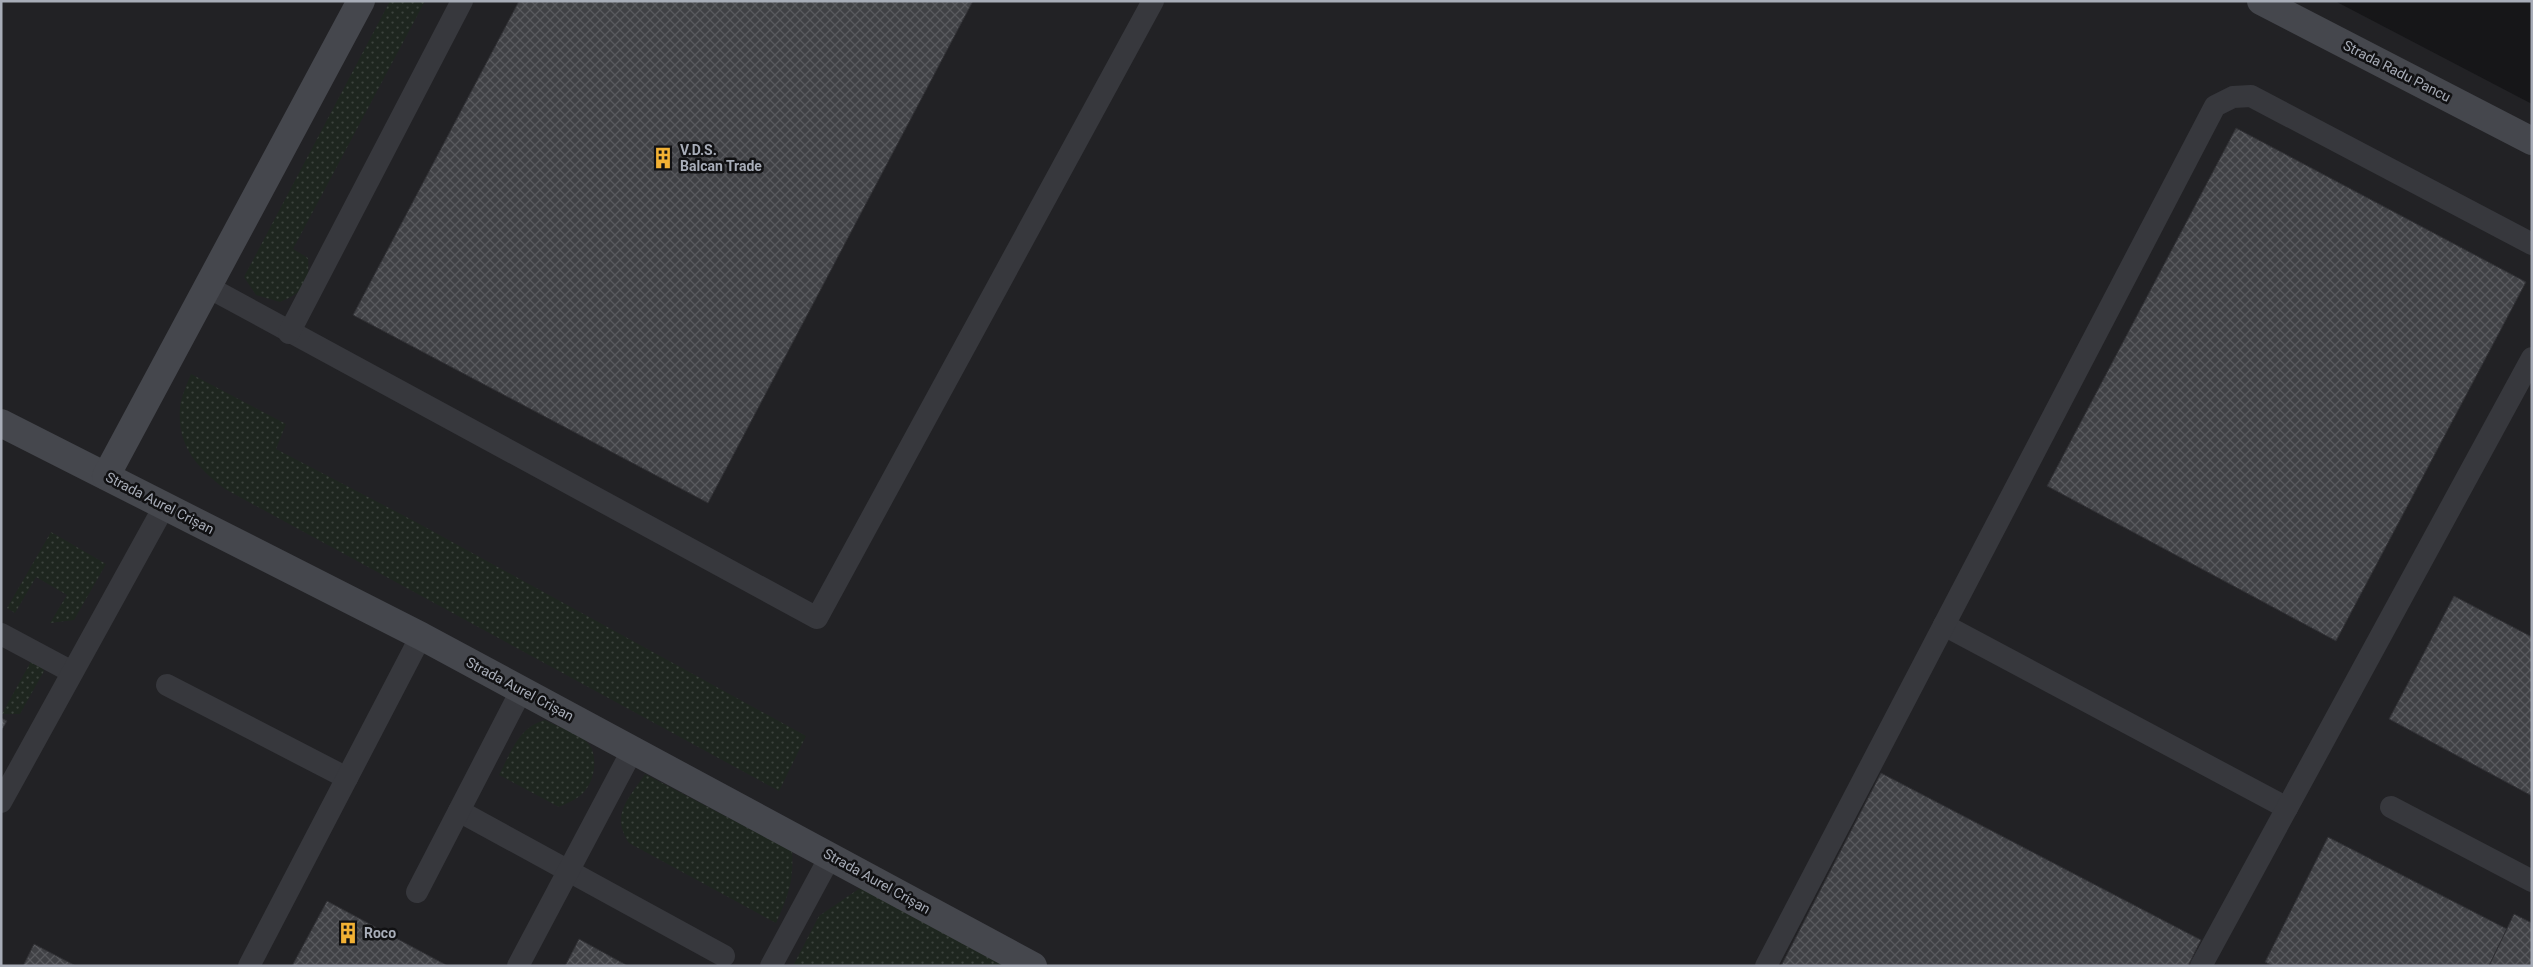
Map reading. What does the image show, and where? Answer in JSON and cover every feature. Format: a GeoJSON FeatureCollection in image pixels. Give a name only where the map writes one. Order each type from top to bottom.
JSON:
{"type":"FeatureCollection","features":[{"type":"Feature","properties":{"kind":"main road"},"geometry":{"type":"LineString","coordinates":[[106,476],[361,1]]}},
{"type":"Feature","properties":{"kind":"main road","name":"Strada Radu Pancu"},"geometry":{"type":"LineString","coordinates":[[2262,1],[2532,141]]}},
{"type":"Feature","properties":{"kind":"main road","name":"Strada Aurel Crișan"},"geometry":{"type":"LineString","coordinates":[[1,422],[420,636],[1033,966]]}},
{"type":"Feature","properties":{"kind":"lane"},"geometry":{"type":"LineString","coordinates":[[289,332],[462,1]]}},
{"type":"Feature","properties":{"kind":"lane"},"geometry":{"type":"LineString","coordinates":[[208,288],[818,618],[1153,1]]}},
{"type":"Feature","properties":{"kind":"lane"},"geometry":{"type":"LineString","coordinates":[[1766,966],[2215,106],[2233,97],[2251,96],[2532,244]]}},
{"type":"Feature","properties":{"kind":"lane"},"geometry":{"type":"LineString","coordinates":[[2201,966],[2532,358]]}},
{"type":"Feature","properties":{"kind":"lane"},"geometry":{"type":"LineString","coordinates":[[1,802],[165,505]]}},
{"type":"Feature","properties":{"kind":"lane"},"geometry":{"type":"LineString","coordinates":[[1944,626],[2287,808]]}},
{"type":"Feature","properties":{"kind":"lane"},"geometry":{"type":"LineString","coordinates":[[1,634],[72,672]]}},
{"type":"Feature","properties":{"kind":"lane"},"geometry":{"type":"LineString","coordinates":[[249,966],[420,636]]}},
{"type":"Feature","properties":{"kind":"lane"},"geometry":{"type":"LineString","coordinates":[[167,685],[347,778]]}},
{"type":"Feature","properties":{"kind":"lane"},"geometry":{"type":"LineString","coordinates":[[417,892],[522,691]]}},
{"type":"Feature","properties":{"kind":"lane"},"geometry":{"type":"LineString","coordinates":[[518,966],[633,749]]}},
{"type":"Feature","properties":{"kind":"lane"},"geometry":{"type":"LineString","coordinates":[[2391,807],[2532,881]]}},
{"type":"Feature","properties":{"kind":"lane"},"geometry":{"type":"LineString","coordinates":[[459,811],[724,956]]}},
{"type":"Feature","properties":{"kind":"lane"},"geometry":{"type":"LineString","coordinates":[[772,966],[831,856]]}},
{"type":"Feature","properties":{"kind":"shaded area"},"geometry":{"type":"Polygon","coordinates":[[[1,1],[2335,1],[2532,104],[2532,966],[1,966],[1,1]]]}},
{"type":"Feature","properties":{"kind":"shaded area"},"geometry":{"type":"Polygon","coordinates":[[[390,1],[425,1],[293,249],[308,258],[308,275],[304,286],[300,291],[280,302],[256,295],[244,277],[390,1]]]}},
{"type":"Feature","properties":{"kind":"shaded area"},"geometry":{"type":"Polygon","coordinates":[[[191,374],[286,424],[276,449],[414,521],[806,736],[779,791],[225,489],[198,464],[191,455],[182,434],[180,408],[191,374]]]}},
{"type":"Feature","properties":{"kind":"shaded area"},"geometry":{"type":"Polygon","coordinates":[[[51,532],[106,564],[74,620],[50,623],[67,595],[36,577],[15,613],[7,608],[51,532]]]}},
{"type":"Feature","properties":{"kind":"shaded area"},"geometry":{"type":"Polygon","coordinates":[[[34,656],[44,671],[20,714],[2,714],[34,656]]]}},
{"type":"Feature","properties":{"kind":"shaded area"},"geometry":{"type":"Polygon","coordinates":[[[545,720],[586,741],[593,753],[593,775],[586,789],[577,798],[559,807],[499,775],[522,734],[536,723],[545,720]]]}},
{"type":"Feature","properties":{"kind":"shaded area"},"geometry":{"type":"Polygon","coordinates":[[[645,774],[792,851],[792,871],[789,888],[776,923],[629,843],[621,824],[621,815],[628,799],[645,774]]]}},
{"type":"Feature","properties":{"kind":"shaded area"},"geometry":{"type":"Polygon","coordinates":[[[863,886],[1008,966],[793,966],[819,916],[863,886]]]}},
{"type":"Feature","properties":{"kind":"building","name":"V.D.S. Balcan Trade"},"geometry":{"type":"Polygon","coordinates":[[[519,1],[973,1],[708,503],[353,315],[519,1]]]}},
{"type":"Feature","properties":{"kind":"building"},"geometry":{"type":"Polygon","coordinates":[[[2236,128],[2526,282],[2336,641],[2047,486],[2236,128]]]}},
{"type":"Feature","properties":{"kind":"building"},"geometry":{"type":"Polygon","coordinates":[[[2454,596],[2532,637],[2532,796],[2389,719],[2454,596]]]}},
{"type":"Feature","properties":{"kind":"building"},"geometry":{"type":"Polygon","coordinates":[[[1,718],[7,721],[1,731],[1,718]]]}},
{"type":"Feature","properties":{"kind":"building"},"geometry":{"type":"Polygon","coordinates":[[[1881,773],[2201,940],[2188,966],[1781,966],[1881,773]]]}},
{"type":"Feature","properties":{"kind":"building"},"geometry":{"type":"Polygon","coordinates":[[[2328,837],[2507,929],[2489,966],[2273,966],[2265,962],[2328,837]]]}},
{"type":"Feature","properties":{"kind":"building","name":"Roco"},"geometry":{"type":"Polygon","coordinates":[[[327,901],[448,966],[292,966],[327,901]]]}},
{"type":"Feature","properties":{"kind":"building"},"geometry":{"type":"Polygon","coordinates":[[[2514,914],[2532,923],[2532,966],[2489,966],[2514,914]]]}},
{"type":"Feature","properties":{"kind":"building"},"geometry":{"type":"Polygon","coordinates":[[[579,939],[628,966],[565,966],[579,939]]]}},
{"type":"Feature","properties":{"kind":"building"},"geometry":{"type":"Polygon","coordinates":[[[34,944],[76,966],[23,966],[34,944]]]}},
{"type":"Feature","properties":{"kind":"place","name":"V.D.S. Balcan Trade"},"geometry":{"type":"Point","coordinates":[663,158]}},
{"type":"Feature","properties":{"kind":"place","name":"Roco"},"geometry":{"type":"Point","coordinates":[348,933]}}]}
